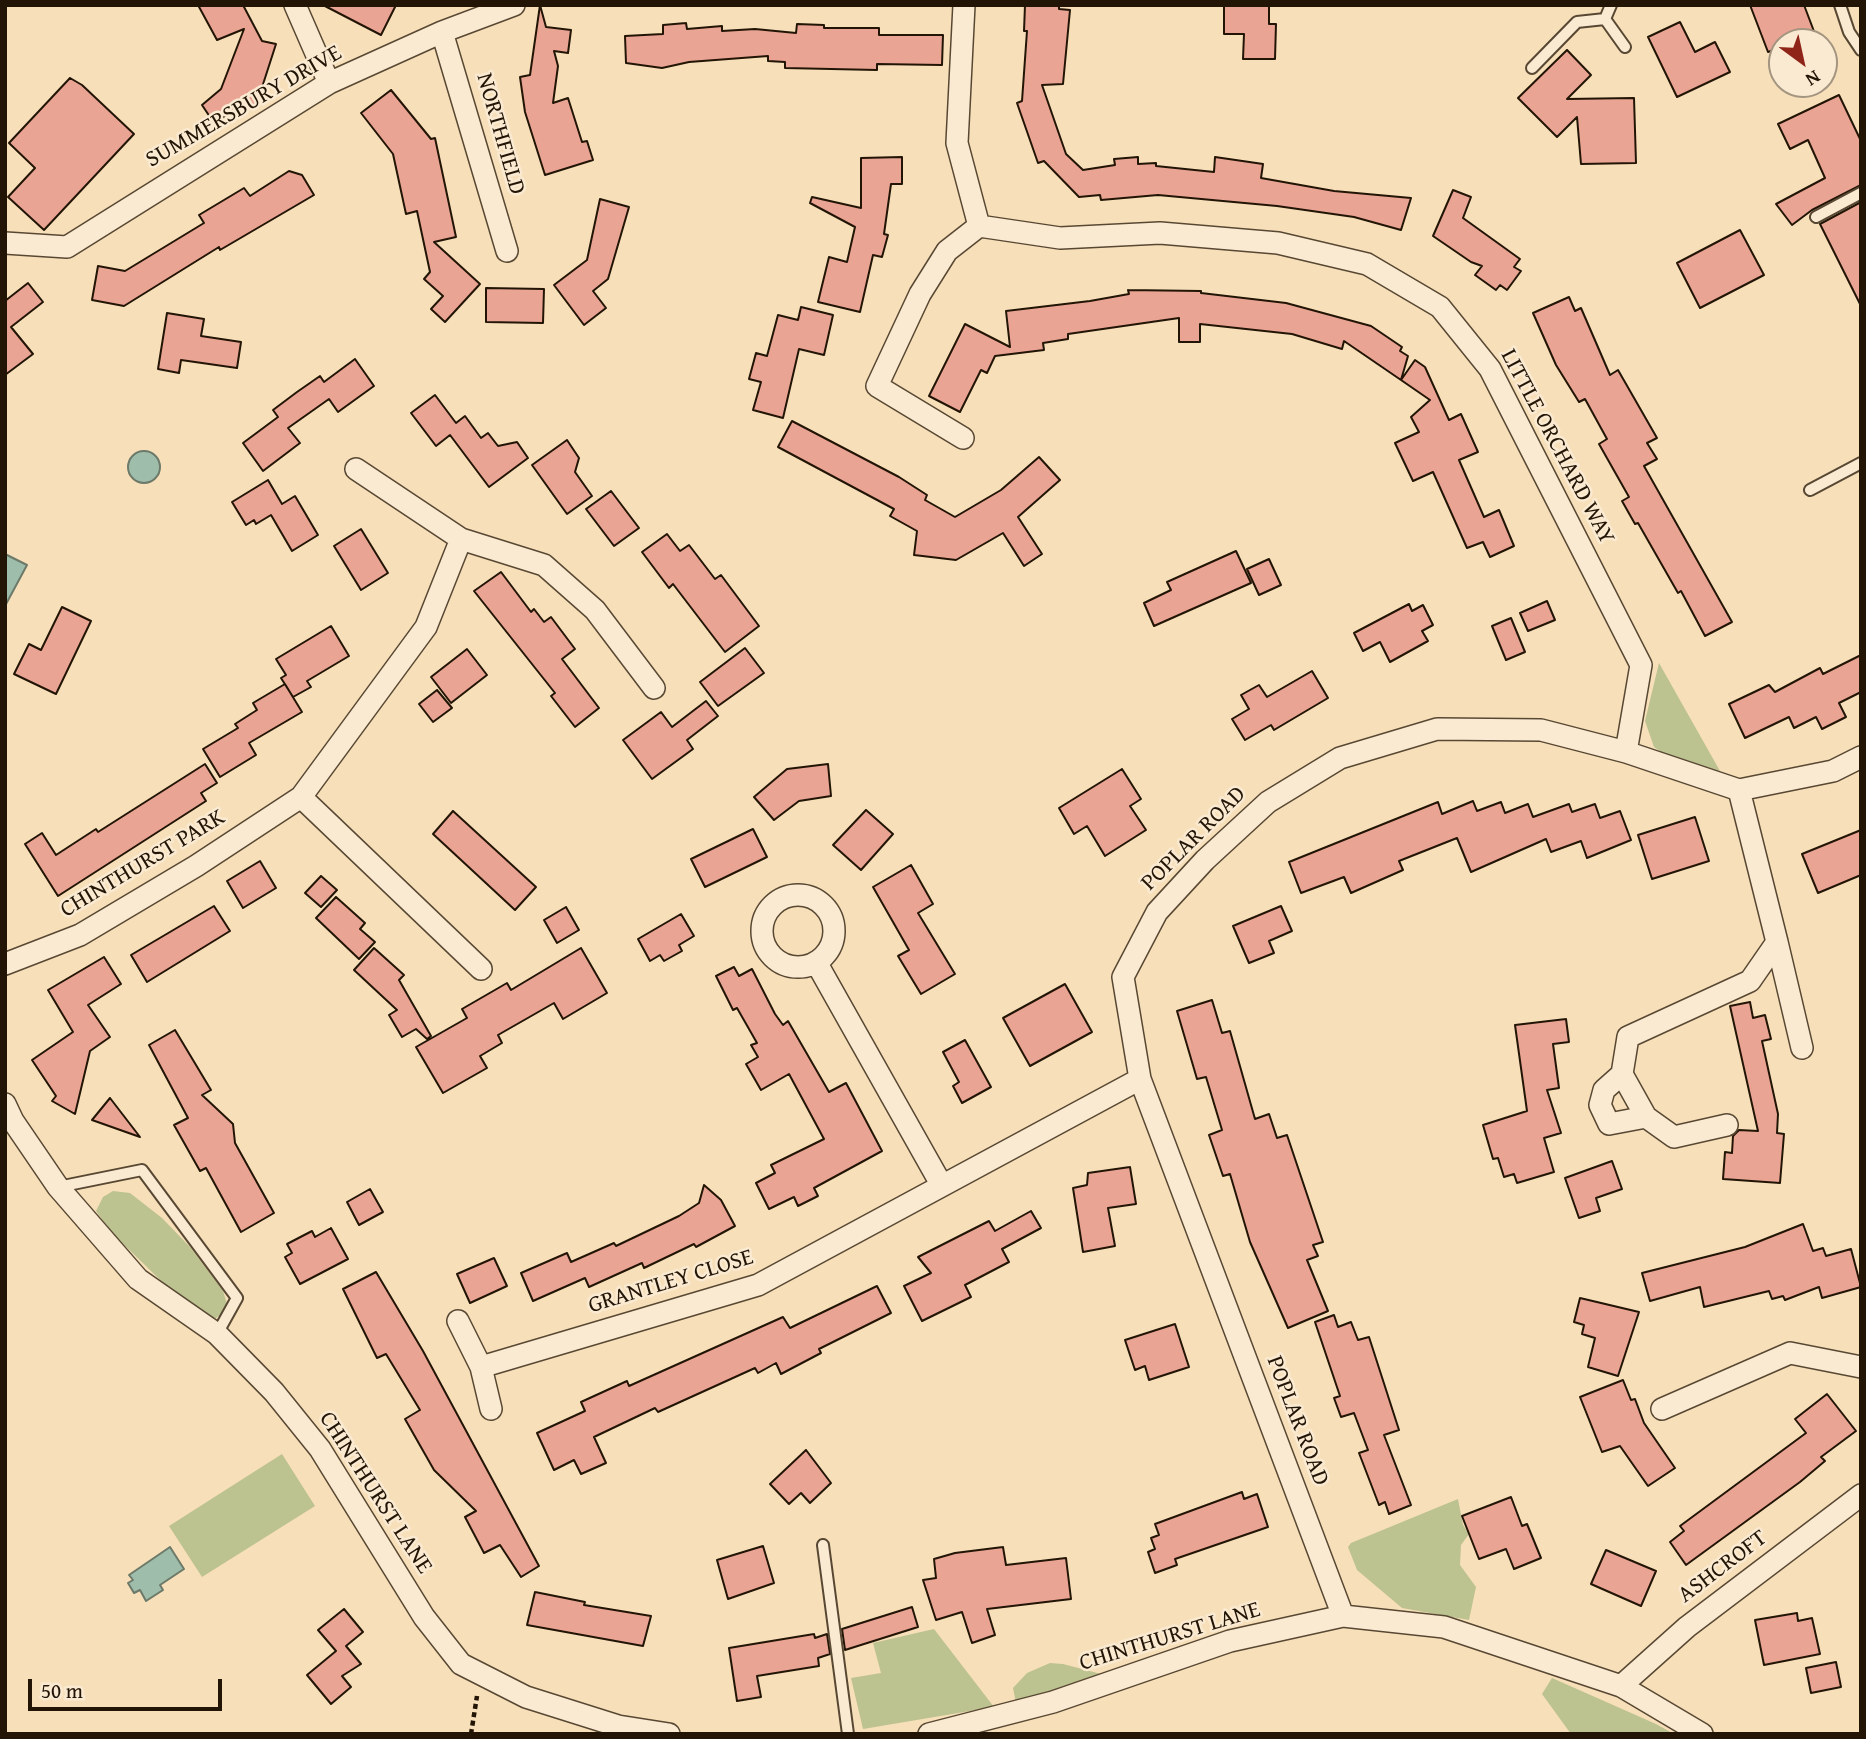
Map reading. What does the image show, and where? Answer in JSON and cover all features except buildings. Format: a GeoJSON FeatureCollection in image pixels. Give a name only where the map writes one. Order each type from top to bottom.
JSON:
{"type":"FeatureCollection","features":[{"type":"Feature","properties":{"kind":"street"},"geometry":{"type":"LineString","coordinates":[[295,5],[329,83]]}},
{"type":"Feature","properties":{"kind":"street","name":"SUMMERSBURY DRIVE"},"geometry":{"type":"LineString","coordinates":[[5,243],[67,247],[329,83],[442,32],[514,5]]}},
{"type":"Feature","properties":{"kind":"street"},"geometry":{"type":"LineString","coordinates":[[963,438],[877,386],[920,294],[947,251],[979,226],[957,143],[964,5]]}},
{"type":"Feature","properties":{"kind":"street","name":"NORTHFIELD"},"geometry":{"type":"LineString","coordinates":[[442,32],[506,251]]}},
{"type":"Feature","properties":{"kind":"street","name":"LITTLE ORCHARD WAY"},"geometry":{"type":"LineString","coordinates":[[979,226],[1060,238],[1160,233],[1278,243],[1367,264],[1440,307],[1490,369],[1642,665],[1626,752]]}},
{"type":"Feature","properties":{"kind":"street"},"geometry":{"type":"LineString","coordinates":[[356,469],[461,539],[544,565],[595,610],[654,688]]}},
{"type":"Feature","properties":{"kind":"street","name":"CHINTHURST PARK"},"geometry":{"type":"LineString","coordinates":[[5,964],[80,935],[196,866],[300,797],[426,627],[461,539]]}},
{"type":"Feature","properties":{"kind":"street","name":"POPLAR ROAD"},"geometry":{"type":"LineString","coordinates":[[1343,1616],[1140,1079],[1123,977],[1157,912],[1205,860],[1268,802],[1340,758],[1437,729],[1541,730],[1626,752],[1739,790]]}},
{"type":"Feature","properties":{"kind":"street"},"geometry":{"type":"LineString","coordinates":[[1802,1048],[1739,790],[1833,771],[1861,757]]}},
{"type":"Feature","properties":{"kind":"street"},"geometry":{"type":"LineString","coordinates":[[300,797],[481,969]]}},
{"type":"Feature","properties":{"kind":"street"},"geometry":{"type":"LineString","coordinates":[[1727,1125],[1674,1137],[1646,1117],[1622,1074],[1628,1037],[1750,981],[1777,942]]}},
{"type":"Feature","properties":{"kind":"street"},"geometry":{"type":"LineString","coordinates":[[816,962],[941,1184]]}},
{"type":"Feature","properties":{"kind":"street"},"geometry":{"type":"LineString","coordinates":[[1622,1074],[1604,1090],[1600,1105],[1609,1124],[1646,1117]]}},
{"type":"Feature","properties":{"kind":"street","name":"GRANTLEY CLOSE"},"geometry":{"type":"LineString","coordinates":[[481,1367],[758,1285],[1140,1079]]}},
{"type":"Feature","properties":{"kind":"street","name":"CHINTHURST LANE"},"geometry":{"type":"LineString","coordinates":[[5,1104],[13,1121],[58,1187],[138,1279],[217,1334],[274,1392],[320,1449],[424,1617],[461,1664],[526,1697],[618,1726],[669,1734]]}},
{"type":"Feature","properties":{"kind":"street"},"geometry":{"type":"LineString","coordinates":[[458,1321],[481,1367],[491,1409]]}},
{"type":"Feature","properties":{"kind":"street"},"geometry":{"type":"LineString","coordinates":[[1662,1409],[1790,1353],[1861,1367]]}},
{"type":"Feature","properties":{"kind":"street","name":"ASHCROFT"},"geometry":{"type":"LineString","coordinates":[[1621,1686],[1687,1627],[1861,1495]]}},
{"type":"Feature","properties":{"kind":"street","name":"CHINTHURST LANE"},"geometry":{"type":"LineString","coordinates":[[929,1734],[1053,1702],[1230,1641],[1343,1616],[1444,1627],[1621,1686],[1702,1734]]}},
{"type":"Feature","properties":{"kind":"lane"},"geometry":{"type":"LineString","coordinates":[[1605,19],[1611,5]]}},
{"type":"Feature","properties":{"kind":"lane"},"geometry":{"type":"LineString","coordinates":[[1840,5],[1849,32],[1861,50]]}},
{"type":"Feature","properties":{"kind":"lane"},"geometry":{"type":"LineString","coordinates":[[1605,19],[1625,47]]}},
{"type":"Feature","properties":{"kind":"lane"},"geometry":{"type":"LineString","coordinates":[[1532,68],[1577,22],[1605,19]]}},
{"type":"Feature","properties":{"kind":"lane"},"geometry":{"type":"LineString","coordinates":[[1816,217],[1861,193]]}},
{"type":"Feature","properties":{"kind":"lane"},"geometry":{"type":"LineString","coordinates":[[1810,490],[1861,463]]}},
{"type":"Feature","properties":{"kind":"lane"},"geometry":{"type":"LineString","coordinates":[[58,1187],[142,1170],[237,1298],[217,1334]]}},
{"type":"Feature","properties":{"kind":"lane"},"geometry":{"type":"LineString","coordinates":[[823,1545],[848,1734]]}},
{"type":"Feature","properties":{"kind":"green space"},"geometry":{"type":"Polygon","coordinates":[[[1659,663],[1720,771],[1667,756],[1654,747],[1645,721],[1659,663]]]}},
{"type":"Feature","properties":{"kind":"green space"},"geometry":{"type":"Polygon","coordinates":[[[113,1191],[130,1193],[162,1218],[190,1247],[223,1291],[228,1307],[221,1315],[214,1319],[197,1316],[110,1231],[96,1211],[103,1197],[113,1191]]]}},
{"type":"Feature","properties":{"kind":"green space"},"geometry":{"type":"Polygon","coordinates":[[[282,1454],[315,1506],[202,1577],[169,1526],[282,1454]]]}},
{"type":"Feature","properties":{"kind":"green space"},"geometry":{"type":"Polygon","coordinates":[[[1458,1499],[1463,1525],[1469,1534],[1461,1545],[1460,1565],[1476,1587],[1469,1620],[1402,1608],[1357,1570],[1348,1547],[1351,1543],[1458,1499]]]}},
{"type":"Feature","properties":{"kind":"green space"},"geometry":{"type":"Polygon","coordinates":[[[934,1629],[994,1707],[863,1729],[851,1678],[881,1673],[873,1643],[934,1629]]]}},
{"type":"Feature","properties":{"kind":"green space"},"geometry":{"type":"Polygon","coordinates":[[[1050,1663],[1105,1675],[1016,1703],[1013,1688],[1027,1673],[1050,1663]]]}},
{"type":"Feature","properties":{"kind":"green space"},"geometry":{"type":"Polygon","coordinates":[[[1552,1678],[1674,1734],[1571,1734],[1542,1694],[1552,1678]]]}},
{"type":"Feature","properties":{"kind":"shaded area"},"geometry":{"type":"Polygon","coordinates":[[[144,451],[155,456],[160,467],[155,478],[144,483],[133,478],[128,467],[133,456],[144,451]]]}},
{"type":"Feature","properties":{"kind":"shaded area"},"geometry":{"type":"Polygon","coordinates":[[[5,554],[27,565],[5,606],[5,554]]]}},
{"type":"Feature","properties":{"kind":"shaded area"},"geometry":{"type":"Polygon","coordinates":[[[170,1547],[184,1569],[160,1585],[163,1590],[146,1601],[140,1590],[134,1593],[128,1583],[133,1580],[129,1575],[170,1547]]]}}]}
